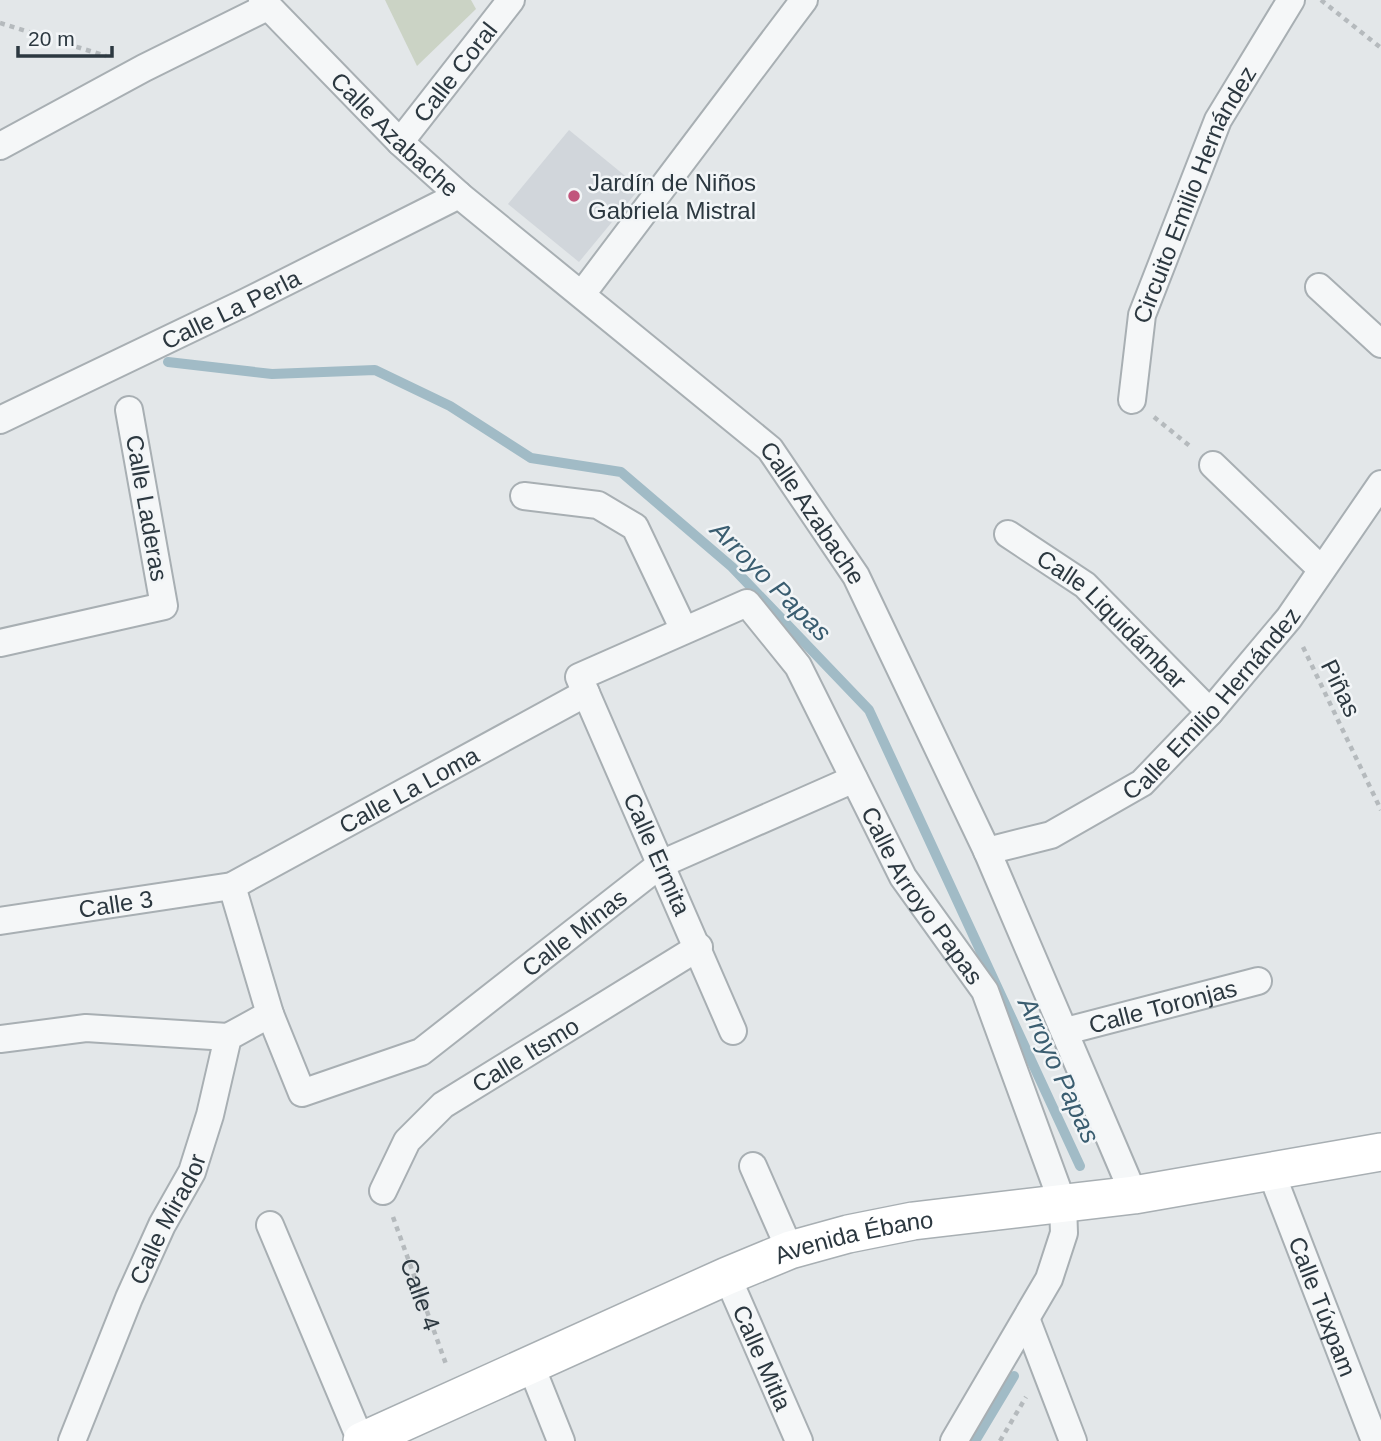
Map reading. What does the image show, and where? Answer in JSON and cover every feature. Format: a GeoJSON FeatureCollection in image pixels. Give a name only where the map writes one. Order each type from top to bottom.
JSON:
{"type":"FeatureCollection","features":[{"type":"Feature","properties":{"kind":"main road","name":"Avenida Ébano"},"geometry":{"type":"LineString","coordinates":[[362,1441],[790,1250],[848,1234],[913,1222],[1134,1195],[1381,1152]]}},
{"type":"Feature","properties":{"kind":"street","name":"Calle Coral"},"geometry":{"type":"LineString","coordinates":[[400,142],[511,0]]}},
{"type":"Feature","properties":{"kind":"street"},"geometry":{"type":"LineString","coordinates":[[582,294],[804,0]]}},
{"type":"Feature","properties":{"kind":"street","name":"Circuito Emilio Hernández"},"geometry":{"type":"LineString","coordinates":[[1132,400],[1142,315],[1218,120],[1291,0]]}},
{"type":"Feature","properties":{"kind":"street","name":"Calle Azabache"},"geometry":{"type":"LineString","coordinates":[[265,4],[400,142],[458,195],[770,449],[856,576],[987,851],[1134,1195]]}},
{"type":"Feature","properties":{"kind":"street"},"geometry":{"type":"LineString","coordinates":[[0,146],[265,4]]}},
{"type":"Feature","properties":{"kind":"street","name":"Calle La Perla"},"geometry":{"type":"LineString","coordinates":[[0,420],[246,302],[458,195]]}},
{"type":"Feature","properties":{"kind":"street"},"geometry":{"type":"LineString","coordinates":[[1319,287],[1381,344]]}},
{"type":"Feature","properties":{"kind":"street","name":"Calle Laderas"},"geometry":{"type":"LineString","coordinates":[[0,643],[164,606],[129,410]]}},
{"type":"Feature","properties":{"kind":"street"},"geometry":{"type":"LineString","coordinates":[[1213,465],[1321,569]]}},
{"type":"Feature","properties":{"kind":"street","name":"Calle Emilio Hernández"},"geometry":{"type":"LineString","coordinates":[[987,851],[1051,835],[1142,783],[1210,712],[1289,618],[1381,484]]}},
{"type":"Feature","properties":{"kind":"street"},"geometry":{"type":"LineString","coordinates":[[524,496],[598,505],[635,527],[684,630]]}},
{"type":"Feature","properties":{"kind":"street","name":"Calle Liquidámbar"},"geometry":{"type":"LineString","coordinates":[[1008,534],[1085,585],[1210,712]]}},
{"type":"Feature","properties":{"kind":"street","name":"Calle La Loma"},"geometry":{"type":"LineString","coordinates":[[232,886],[583,685],[684,630],[747,603]]}},
{"type":"Feature","properties":{"kind":"street","name":"Calle Arroyo Papas"},"geometry":{"type":"LineString","coordinates":[[747,603],[798,666],[903,877],[985,991],[1063,1204]]}},
{"type":"Feature","properties":{"kind":"street","name":"Calle Ermita"},"geometry":{"type":"LineString","coordinates":[[583,685],[699,947],[733,1031]]}},
{"type":"Feature","properties":{"kind":"street","name":"Calle Minas"},"geometry":{"type":"LineString","coordinates":[[270,1014],[302,1093],[421,1052],[661,864],[854,779]]}},
{"type":"Feature","properties":{"kind":"street"},"geometry":{"type":"LineString","coordinates":[[0,1039],[86,1028],[228,1037],[270,1014],[232,886]]}},
{"type":"Feature","properties":{"kind":"street","name":"Calle 3"},"geometry":{"type":"LineString","coordinates":[[0,921],[232,886]]}},
{"type":"Feature","properties":{"kind":"street","name":"Calle Itsmo"},"geometry":{"type":"LineString","coordinates":[[383,1191],[407,1141],[443,1105],[699,947]]}},
{"type":"Feature","properties":{"kind":"street","name":"Calle Toronjas"},"geometry":{"type":"LineString","coordinates":[[1066,1031],[1258,981]]}},
{"type":"Feature","properties":{"kind":"street","name":"Calle Mirador"},"geometry":{"type":"LineString","coordinates":[[72,1441],[129,1298],[162,1225],[192,1172],[210,1115],[228,1037]]}},
{"type":"Feature","properties":{"kind":"street"},"geometry":{"type":"LineString","coordinates":[[753,1166],[790,1250]]}},
{"type":"Feature","properties":{"kind":"street","name":"Calle Túxpam"},"geometry":{"type":"LineString","coordinates":[[1271,1172],[1374,1441]]}},
{"type":"Feature","properties":{"kind":"street"},"geometry":{"type":"LineString","coordinates":[[954,1441],[1027,1321],[1060,1254],[1064,1233],[1063,1204]]}},
{"type":"Feature","properties":{"kind":"street"},"geometry":{"type":"LineString","coordinates":[[270,1225],[362,1441]]}},
{"type":"Feature","properties":{"kind":"street","name":"Calle Mitla"},"geometry":{"type":"LineString","coordinates":[[727,1276],[799,1441]]}},
{"type":"Feature","properties":{"kind":"street"},"geometry":{"type":"LineString","coordinates":[[1027,1321],[1073,1441]]}},
{"type":"Feature","properties":{"kind":"street"},"geometry":{"type":"LineString","coordinates":[[531,1366],[561,1441]]}},
{"type":"Feature","properties":{"kind":"path"},"geometry":{"type":"LineString","coordinates":[[1321,0],[1381,48]]}},
{"type":"Feature","properties":{"kind":"path"},"geometry":{"type":"LineString","coordinates":[[0,23],[144,68]]}},
{"type":"Feature","properties":{"kind":"path"},"geometry":{"type":"LineString","coordinates":[[1132,400],[1213,465]]}},
{"type":"Feature","properties":{"kind":"path","name":"Piñas"},"geometry":{"type":"LineString","coordinates":[[1289,618],[1381,810]]}},
{"type":"Feature","properties":{"kind":"path","name":"Calle 4"},"geometry":{"type":"LineString","coordinates":[[383,1191],[458,1398]]}},
{"type":"Feature","properties":{"kind":"path"},"geometry":{"type":"LineString","coordinates":[[1000,1441],[1044,1366]]}},
{"type":"Feature","properties":{"kind":"shaded area"},"geometry":{"type":"Polygon","coordinates":[[[385,0],[471,0],[476,9],[417,66],[385,0]]]}},
{"type":"Feature","properties":{"kind":"shaded area","name":"Jardín de Niños Gabriela Mistral"},"geometry":{"type":"Polygon","coordinates":[[[569,130],[640,188],[579,262],[508,204],[569,130]]]}},
{"type":"Feature","properties":{"kind":"waterway","name":"Arroyo Papas"},"geometry":{"type":"LineString","coordinates":[[168,362],[272,374],[375,370],[450,406],[531,458],[621,472],[732,567],[869,710],[1080,1166]]}},
{"type":"Feature","properties":{"kind":"waterway","name":"Arroyo Papas"},"geometry":{"type":"LineString","coordinates":[[975,1441],[1014,1376]]}},
{"type":"Feature","properties":{"kind":"place","name":"Jardín de Niños Gabriela Mistral"},"geometry":{"type":"Point","coordinates":[574,196]}}]}
